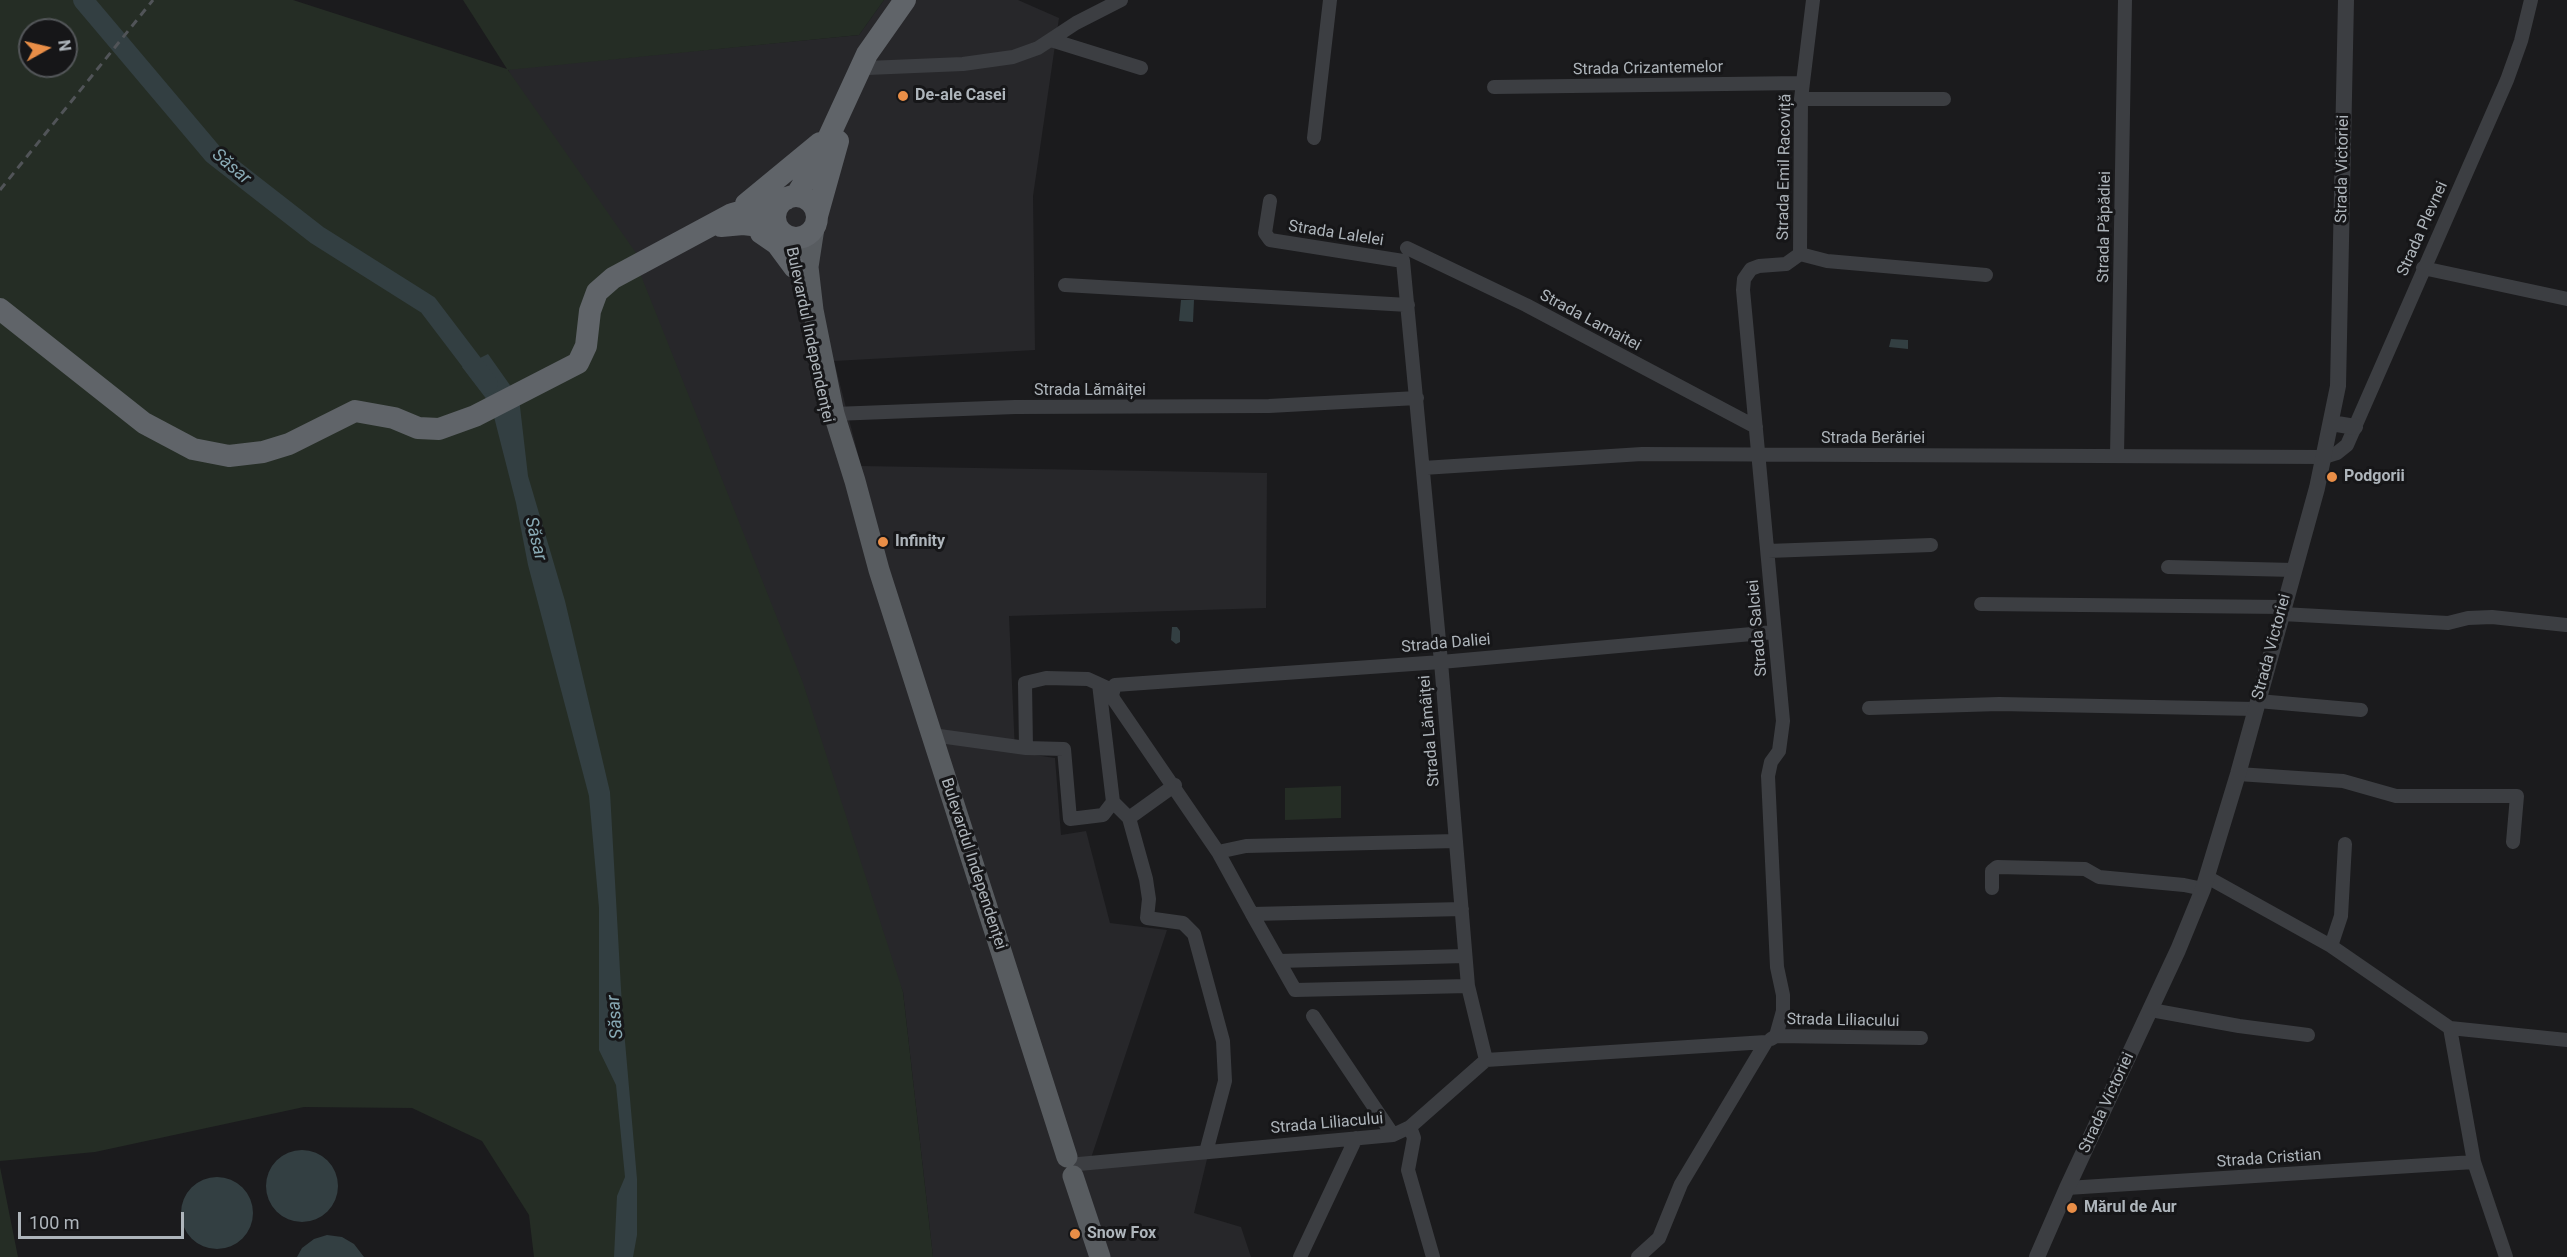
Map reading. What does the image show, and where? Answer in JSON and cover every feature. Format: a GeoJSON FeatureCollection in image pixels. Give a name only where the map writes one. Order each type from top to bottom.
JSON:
{"type":"FeatureCollection","features":[{"type":"Feature","properties":{"kind":"highway","name":"Bulevardul Independenței"},"geometry":{"type":"LineString","coordinates":[[791,197],[820,156],[867,54],[905,0]]}},
{"type":"Feature","properties":{"kind":"highway","name":"Bulevardul Independenței"},"geometry":{"type":"LineString","coordinates":[[815,222],[840,136],[880,37]]}},
{"type":"Feature","properties":{"kind":"highway"},"geometry":{"type":"LineString","coordinates":[[738,219],[828,136]]}},
{"type":"Feature","properties":{"kind":"highway"},"geometry":{"type":"LineString","coordinates":[[0,309],[152,429],[193,449],[209,453],[240,455],[276,449],[355,411],[394,418],[418,428],[438,429],[475,416],[578,363],[586,346],[590,311],[597,292],[613,278],[702,231],[791,197],[808,200],[815,222],[799,238],[738,219]]}},
{"type":"Feature","properties":{"kind":"highway"},"geometry":{"type":"LineString","coordinates":[[783,232],[775,219],[777,209],[791,197]]}},
{"type":"Feature","properties":{"kind":"highway"},"geometry":{"type":"LineString","coordinates":[[738,219],[777,244],[794,267]]}},
{"type":"Feature","properties":{"kind":"main road","name":"Bulevardul Independenței"},"geometry":{"type":"LineString","coordinates":[[815,222],[808,267],[813,310],[834,414],[879,570]]}},
{"type":"Feature","properties":{"kind":"main road","name":"Bulevardul Independenței"},"geometry":{"type":"LineString","coordinates":[[783,232],[794,267],[809,353],[824,415],[879,570],[1073,1166],[1100,1257]]}},
{"type":"Feature","properties":{"kind":"street"},"geometry":{"type":"LineString","coordinates":[[867,68],[1000,60],[1025,54],[1052,40],[1076,23],[1121,0]]}},
{"type":"Feature","properties":{"kind":"street"},"geometry":{"type":"LineString","coordinates":[[1314,138],[1330,0]]}},
{"type":"Feature","properties":{"kind":"street","name":"Strada Emil Racoviță"},"geometry":{"type":"LineString","coordinates":[[1813,0],[1801,99],[1800,254],[1827,261],[1986,275]]}},
{"type":"Feature","properties":{"kind":"street","name":"Strada Păpădiei"},"geometry":{"type":"LineString","coordinates":[[2117,455],[2125,0]]}},
{"type":"Feature","properties":{"kind":"street","name":"Strada Victoriei"},"geometry":{"type":"LineString","coordinates":[[2037,1257],[2151,1010],[2205,883],[2238,774],[2324,457],[2338,386],[2340,354],[2346,0]]}},
{"type":"Feature","properties":{"kind":"street","name":"Strada Plevnei"},"geometry":{"type":"LineString","coordinates":[[2324,457],[2347,445],[2507,80],[2521,41],[2530,0]]}},
{"type":"Feature","properties":{"kind":"street"},"geometry":{"type":"LineString","coordinates":[[1052,40],[1141,68]]}},
{"type":"Feature","properties":{"kind":"street","name":"Strada Crizantemelor"},"geometry":{"type":"LineString","coordinates":[[1494,87],[1802,83]]}},
{"type":"Feature","properties":{"kind":"street"},"geometry":{"type":"LineString","coordinates":[[1801,99],[1944,99]]}},
{"type":"Feature","properties":{"kind":"street","name":"Strada Lalelei"},"geometry":{"type":"LineString","coordinates":[[1270,201],[1265,233],[1270,240],[1405,255]]}},
{"type":"Feature","properties":{"kind":"street","name":"Strada Salciei"},"geometry":{"type":"LineString","coordinates":[[1771,1039],[1783,1011],[1783,995],[1777,967],[1768,776],[1771,762],[1779,751],[1783,721],[1743,290],[1744,279],[1751,269],[1759,266],[1786,264],[1800,254]]}},
{"type":"Feature","properties":{"kind":"street","name":"Strada Lămâiței"},"geometry":{"type":"LineString","coordinates":[[1405,255],[1468,986],[1486,1060]]}},
{"type":"Feature","properties":{"kind":"street","name":"Strada Lamaitei"},"geometry":{"type":"LineString","coordinates":[[1405,255],[1526,305],[1756,427]]}},
{"type":"Feature","properties":{"kind":"street"},"geometry":{"type":"LineString","coordinates":[[2423,268],[2567,299]]}},
{"type":"Feature","properties":{"kind":"street"},"geometry":{"type":"LineString","coordinates":[[1065,285],[1408,305]]}},
{"type":"Feature","properties":{"kind":"street","name":"Strada Lămâiței"},"geometry":{"type":"LineString","coordinates":[[834,414],[1015,407],[1269,406],[1417,398]]}},
{"type":"Feature","properties":{"kind":"street"},"geometry":{"type":"LineString","coordinates":[[2331,423],[2355,427]]}},
{"type":"Feature","properties":{"kind":"street","name":"Strada Berăriei"},"geometry":{"type":"LineString","coordinates":[[1423,468],[1642,454],[2324,457]]}},
{"type":"Feature","properties":{"kind":"street"},"geometry":{"type":"LineString","coordinates":[[1768,551],[1931,545]]}},
{"type":"Feature","properties":{"kind":"street"},"geometry":{"type":"LineString","coordinates":[[2168,567],[2294,570]]}},
{"type":"Feature","properties":{"kind":"street"},"geometry":{"type":"LineString","coordinates":[[1981,604],[2283,610],[2448,623],[2468,618],[2492,617],[2566,625]]}},
{"type":"Feature","properties":{"kind":"street","name":"Strada Daliei"},"geometry":{"type":"LineString","coordinates":[[1116,687],[1441,662],[1774,632]]}},
{"type":"Feature","properties":{"kind":"street"},"geometry":{"type":"LineString","coordinates":[[1026,748],[1025,683],[1046,678],[1088,679],[1116,687],[1114,700],[1218,852],[1295,990],[1468,986]]}},
{"type":"Feature","properties":{"kind":"street"},"geometry":{"type":"LineString","coordinates":[[1099,684],[1113,802],[1129,818],[1146,879],[1149,899],[1147,918],[1183,923],[1194,934],[1223,1041],[1225,1081],[1206,1152]]}},
{"type":"Feature","properties":{"kind":"street"},"geometry":{"type":"LineString","coordinates":[[1869,708],[1999,704],[2256,705],[2361,710]]}},
{"type":"Feature","properties":{"kind":"street"},"geometry":{"type":"LineString","coordinates":[[932,735],[1026,748],[1064,749],[1070,819],[1103,815],[1113,802]]}},
{"type":"Feature","properties":{"kind":"street"},"geometry":{"type":"LineString","coordinates":[[2238,774],[2343,781],[2396,796],[2517,796],[2513,842]]}},
{"type":"Feature","properties":{"kind":"street"},"geometry":{"type":"LineString","coordinates":[[1129,818],[1174,785]]}},
{"type":"Feature","properties":{"kind":"street"},"geometry":{"type":"LineString","coordinates":[[1218,852],[1246,846],[1456,841]]}},
{"type":"Feature","properties":{"kind":"street"},"geometry":{"type":"LineString","coordinates":[[2331,946],[2341,916],[2345,844]]}},
{"type":"Feature","properties":{"kind":"street"},"geometry":{"type":"LineString","coordinates":[[1992,888],[1992,871],[1997,867],[2085,869],[2099,878],[2184,885],[2205,883],[2331,946],[2450,1028],[2567,1040]]}},
{"type":"Feature","properties":{"kind":"street"},"geometry":{"type":"LineString","coordinates":[[1252,914],[1462,909]]}},
{"type":"Feature","properties":{"kind":"street"},"geometry":{"type":"LineString","coordinates":[[1278,961],[1465,956]]}},
{"type":"Feature","properties":{"kind":"street"},"geometry":{"type":"LineString","coordinates":[[2151,1010],[2308,1035]]}},
{"type":"Feature","properties":{"kind":"street"},"geometry":{"type":"LineString","coordinates":[[1313,1016],[1393,1135]]}},
{"type":"Feature","properties":{"kind":"street"},"geometry":{"type":"LineString","coordinates":[[2450,1028],[2474,1162],[2506,1257]]}},
{"type":"Feature","properties":{"kind":"street","name":"Strada Liliacului"},"geometry":{"type":"LineString","coordinates":[[1073,1166],[1393,1135],[1410,1127],[1486,1060],[1771,1039],[1921,1038]]}},
{"type":"Feature","properties":{"kind":"street","name":"Strada Liliacului"},"geometry":{"type":"LineString","coordinates":[[1638,1257],[1659,1238],[1680,1184],[1771,1039]]}},
{"type":"Feature","properties":{"kind":"street"},"geometry":{"type":"LineString","coordinates":[[1410,1127],[1414,1138],[1407,1170],[1433,1257]]}},
{"type":"Feature","properties":{"kind":"street"},"geometry":{"type":"LineString","coordinates":[[1300,1257],[1356,1138]]}},
{"type":"Feature","properties":{"kind":"street","name":"Strada Cristian"},"geometry":{"type":"LineString","coordinates":[[2067,1188],[2474,1162]]}},
{"type":"Feature","properties":{"kind":"shaded area"},"geometry":{"type":"Polygon","coordinates":[[[0,0],[293,0],[507,69],[463,0],[884,0],[859,35],[508,70],[643,263],[640,273],[803,683],[903,992],[933,1257],[534,1257],[529,1215],[482,1141],[412,1108],[304,1107],[95,1152],[0,1161],[0,0]]]}},
{"type":"Feature","properties":{"kind":"shaded area"},"geometry":{"type":"Polygon","coordinates":[[[884,0],[1018,0],[1059,18],[1033,196],[1035,350],[834,361],[861,466],[1267,473],[1266,608],[1009,616],[1015,752],[1055,758],[1061,835],[1086,831],[1110,923],[1167,930],[1088,1167],[1208,1155],[1194,1213],[1241,1227],[1251,1257],[933,1257],[903,992],[508,69],[859,35],[884,0]]]}},
{"type":"Feature","properties":{"kind":"shaded area"},"geometry":{"type":"Polygon","coordinates":[[[1341,786],[1341,818],[1285,820],[1285,788],[1341,786]]]}},
{"type":"Feature","properties":{"kind":"shaded area"},"geometry":{"type":"Polygon","coordinates":[[[0,1167],[18,1257],[0,1257],[0,1167]]]}},
{"type":"Feature","properties":{"kind":"water"},"geometry":{"type":"Polygon","coordinates":[[[1181,300],[1194,300],[1193,322],[1179,321],[1181,300]]]}},
{"type":"Feature","properties":{"kind":"water"},"geometry":{"type":"Polygon","coordinates":[[[1891,339],[1908,340],[1908,349],[1889,347],[1891,339]]]}},
{"type":"Feature","properties":{"kind":"water"},"geometry":{"type":"Polygon","coordinates":[[[488,354],[519,398],[528,476],[565,601],[610,792],[622,1007],[637,1179],[637,1235],[633,1257],[614,1257],[617,1196],[625,1177],[616,1085],[599,1050],[599,908],[589,796],[528,565],[516,503],[491,405],[462,367],[488,354]]]}},
{"type":"Feature","properties":{"kind":"water"},"geometry":{"type":"Polygon","coordinates":[[[1172,627],[1177,627],[1180,631],[1180,642],[1176,644],[1171,640],[1172,627]]]}},
{"type":"Feature","properties":{"kind":"water"},"geometry":{"type":"Polygon","coordinates":[[[295,1150],[309,1150],[328,1160],[338,1179],[338,1193],[328,1212],[309,1222],[295,1222],[276,1212],[266,1193],[266,1179],[276,1160],[295,1150]]]}},
{"type":"Feature","properties":{"kind":"water"},"geometry":{"type":"Polygon","coordinates":[[[224,1177],[243,1187],[251,1199],[253,1213],[251,1227],[243,1239],[231,1247],[210,1249],[191,1239],[183,1227],[181,1206],[191,1187],[203,1179],[224,1177]]]}},
{"type":"Feature","properties":{"kind":"water"},"geometry":{"type":"Polygon","coordinates":[[[327,1235],[342,1237],[354,1244],[364,1257],[297,1257],[302,1248],[314,1239],[327,1235]]]}},
{"type":"Feature","properties":{"kind":"waterway","name":"Săsar"},"geometry":{"type":"LineString","coordinates":[[83,0],[213,154],[317,235],[428,305],[488,384]]}},
{"type":"Feature","properties":{"kind":"railway"},"geometry":{"type":"LineString","coordinates":[[0,190],[153,0]]}},
{"type":"Feature","properties":{"kind":"place","name":"De-ale Casei"},"geometry":{"type":"Point","coordinates":[903,96]}},
{"type":"Feature","properties":{"kind":"place","name":"Podgorii"},"geometry":{"type":"Point","coordinates":[2332,477]}},
{"type":"Feature","properties":{"kind":"place","name":"Infinity"},"geometry":{"type":"Point","coordinates":[883,542]}},
{"type":"Feature","properties":{"kind":"place","name":"Mărul de Aur"},"geometry":{"type":"Point","coordinates":[2072,1208]}},
{"type":"Feature","properties":{"kind":"place","name":"Snow Fox"},"geometry":{"type":"Point","coordinates":[1075,1234]}}]}
